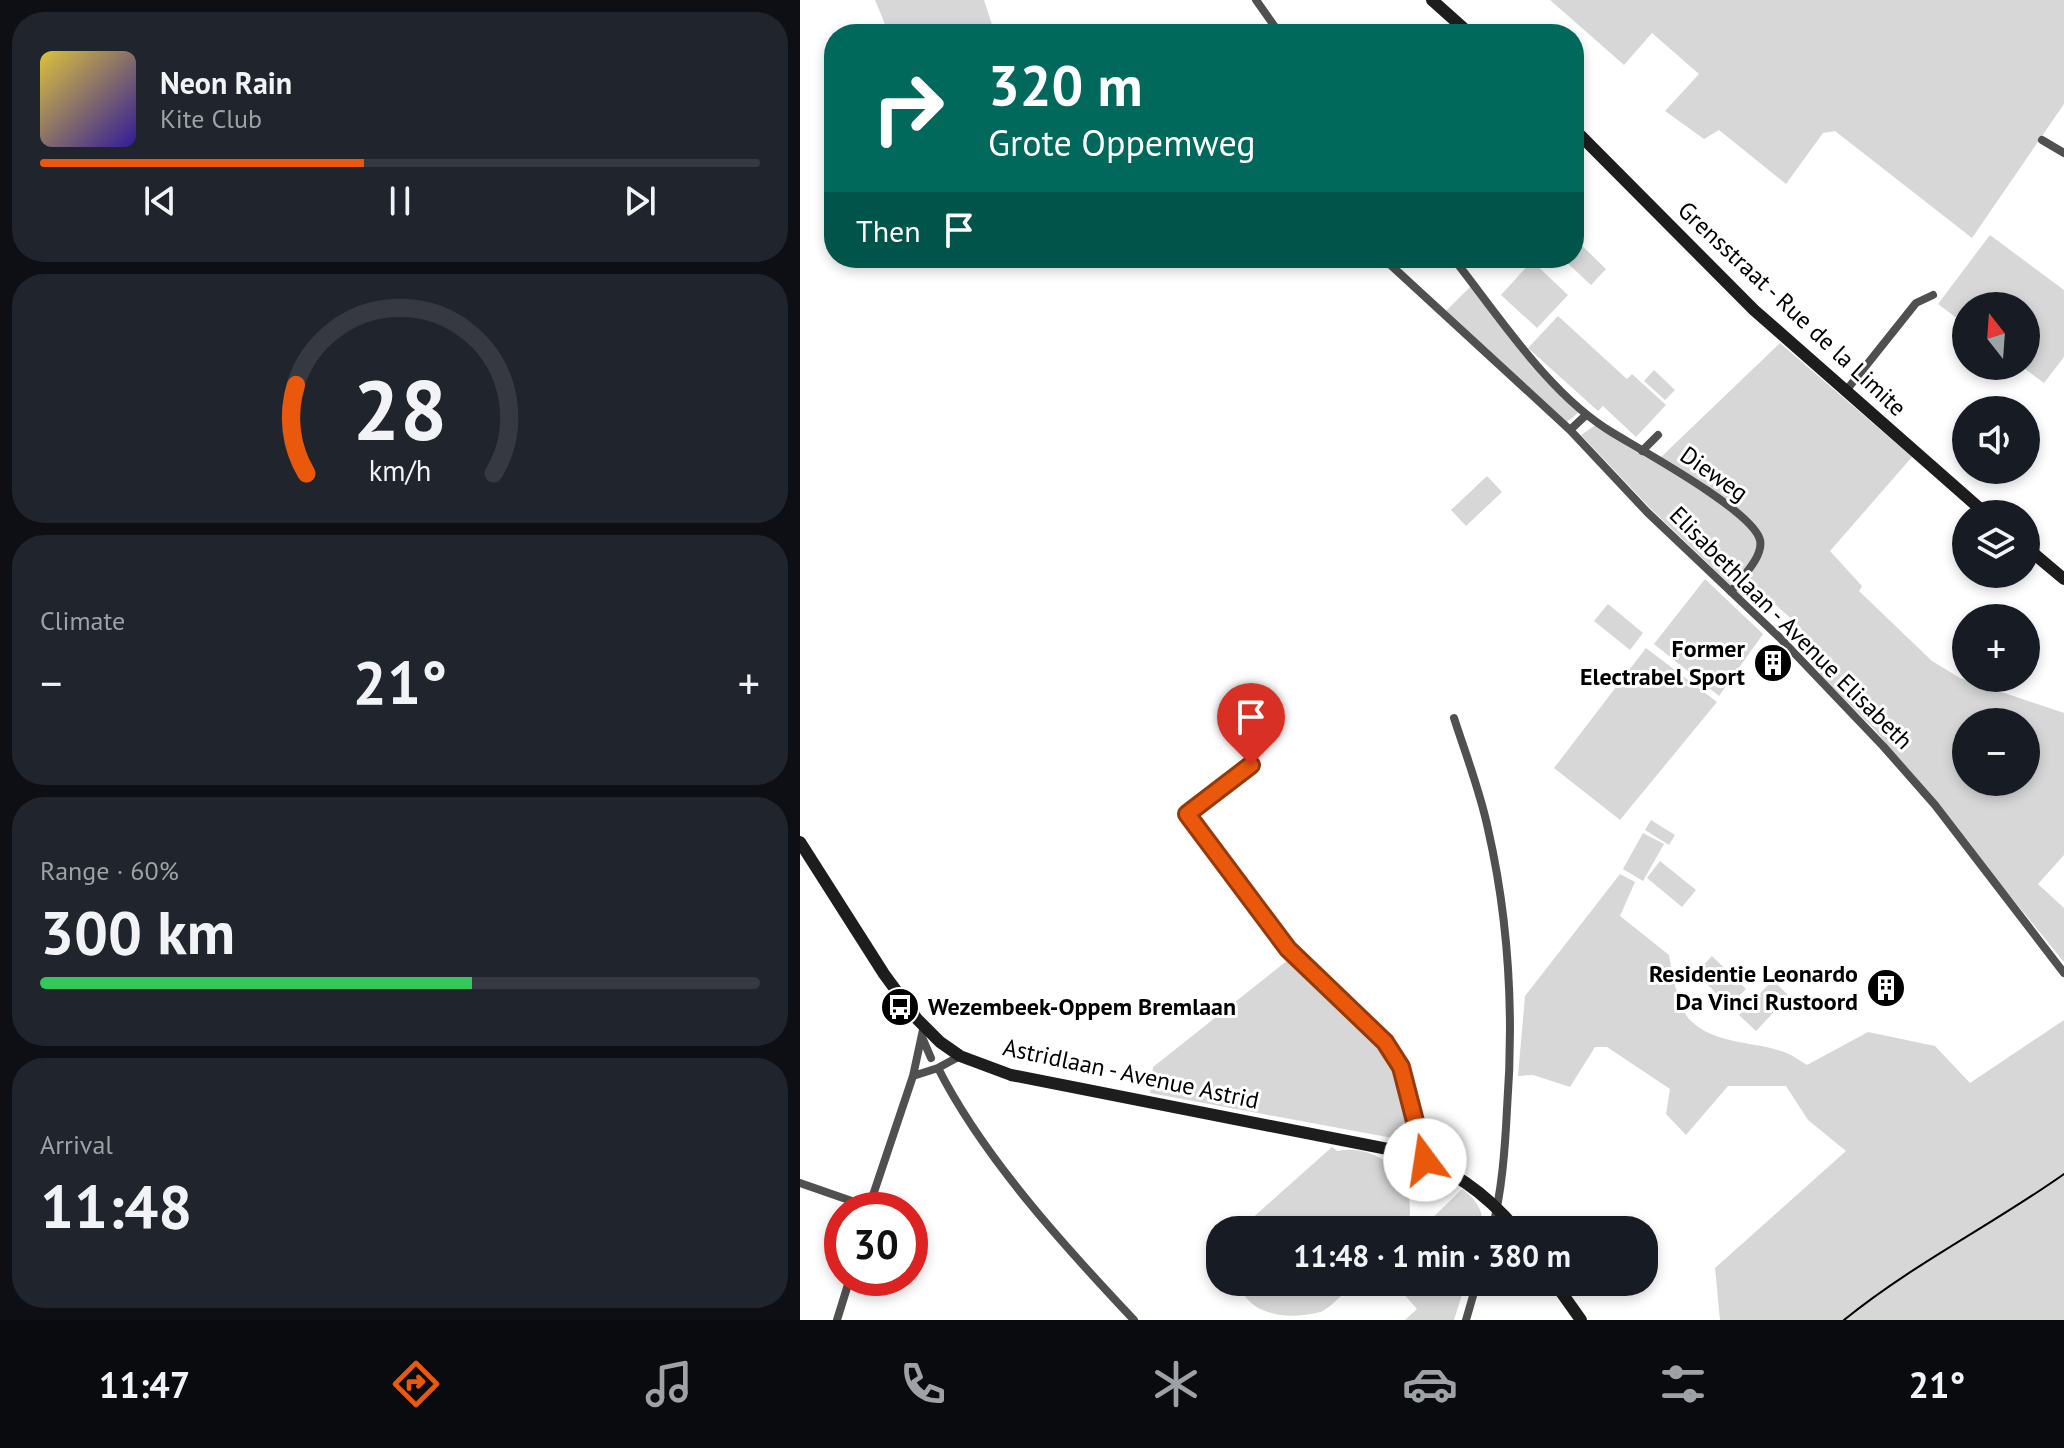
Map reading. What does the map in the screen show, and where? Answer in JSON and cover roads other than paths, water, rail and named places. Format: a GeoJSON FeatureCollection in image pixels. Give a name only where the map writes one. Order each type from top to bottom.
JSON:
{"type":"FeatureCollection","features":[{"type":"Feature","properties":{"kind":"street"},"geometry":{"type":"LineString","coordinates":[[1256,0],[1273,24]]}},
{"type":"Feature","properties":{"kind":"street"},"geometry":{"type":"LineString","coordinates":[[1432,0],[1459,24]]}},
{"type":"Feature","properties":{"kind":"street","name":"Grensstraat - Rue de la Limite"},"geometry":{"type":"LineString","coordinates":[[1584,139],[1754,310],[1970,500]]}},
{"type":"Feature","properties":{"kind":"street"},"geometry":{"type":"LineString","coordinates":[[2042,140],[2064,153]]}},
{"type":"Feature","properties":{"kind":"street","name":"Elisabethlaan - Avenue Elisabeth"},"geometry":{"type":"LineString","coordinates":[[1394,268],[1570,430],[1647,512],[1779,637],[1920,787],[2064,973]]}},
{"type":"Feature","properties":{"kind":"street","name":"Dieweg"},"geometry":{"type":"LineString","coordinates":[[1461,268],[1532,359],[1586,415],[1701,487],[1756,532],[1760,540],[1758,556],[1731,592]]}},
{"type":"Feature","properties":{"kind":"street"},"geometry":{"type":"LineString","coordinates":[[1845,392],[1916,303],[1933,295]]}},
{"type":"Feature","properties":{"kind":"street"},"geometry":{"type":"LineString","coordinates":[[1570,430],[1586,415]]}},
{"type":"Feature","properties":{"kind":"street"},"geometry":{"type":"LineString","coordinates":[[1642,451],[1658,435]]}},
{"type":"Feature","properties":{"kind":"street"},"geometry":{"type":"LineString","coordinates":[[2040,559],[2064,579]]}},
{"type":"Feature","properties":{"kind":"street"},"geometry":{"type":"LineString","coordinates":[[1454,718],[1488,827],[1509,969],[1509,1081],[1496,1216]]}},
{"type":"Feature","properties":{"kind":"street"},"geometry":{"type":"LineString","coordinates":[[1251,765],[1187,814],[1288,949],[1385,1042],[1401,1067],[1425,1160]]}},
{"type":"Feature","properties":{"kind":"street","name":"Astridlaan - Avenue Astrid"},"geometry":{"type":"LineString","coordinates":[[800,842],[923,1031],[960,1056],[1000,1073],[1382,1147],[1445,1168],[1474,1187],[1505,1216]]}},
{"type":"Feature","properties":{"kind":"street"},"geometry":{"type":"LineString","coordinates":[[923,1031],[931,1058]]}},
{"type":"Feature","properties":{"kind":"street"},"geometry":{"type":"LineString","coordinates":[[874,1192],[913,1076],[923,1031]]}},
{"type":"Feature","properties":{"kind":"street"},"geometry":{"type":"LineString","coordinates":[[913,1076],[938,1068],[960,1056]]}},
{"type":"Feature","properties":{"kind":"street"},"geometry":{"type":"LineString","coordinates":[[938,1068],[973,1129],[1085,1268],[1134,1320]]}},
{"type":"Feature","properties":{"kind":"street"},"geometry":{"type":"LineString","coordinates":[[800,1183],[825,1192]]}},
{"type":"Feature","properties":{"kind":"street"},"geometry":{"type":"LineString","coordinates":[[837,1320],[844,1296]]}},
{"type":"Feature","properties":{"kind":"street"},"geometry":{"type":"LineString","coordinates":[[1466,1320],[1473,1296]]}},
{"type":"Feature","properties":{"kind":"street"},"geometry":{"type":"LineString","coordinates":[[1564,1296],[1581,1320]]}},
{"type":"Feature","properties":{"kind":"tram line"},"geometry":{"type":"LineString","coordinates":[[1844,1320],[1897,1281],[2064,1174]]}},
{"type":"Feature","properties":{"kind":"place","name":"Former Electrabel Sport"},"geometry":{"type":"Point","coordinates":[1773,663]}},
{"type":"Feature","properties":{"kind":"place","name":"Residentie Leonardo Da Vinci Rustoord"},"geometry":{"type":"Point","coordinates":[1886,988]}},
{"type":"Feature","properties":{"kind":"place","name":"Wezembeek-Oppem Bremlaan"},"geometry":{"type":"Point","coordinates":[900,1007]}}]}
